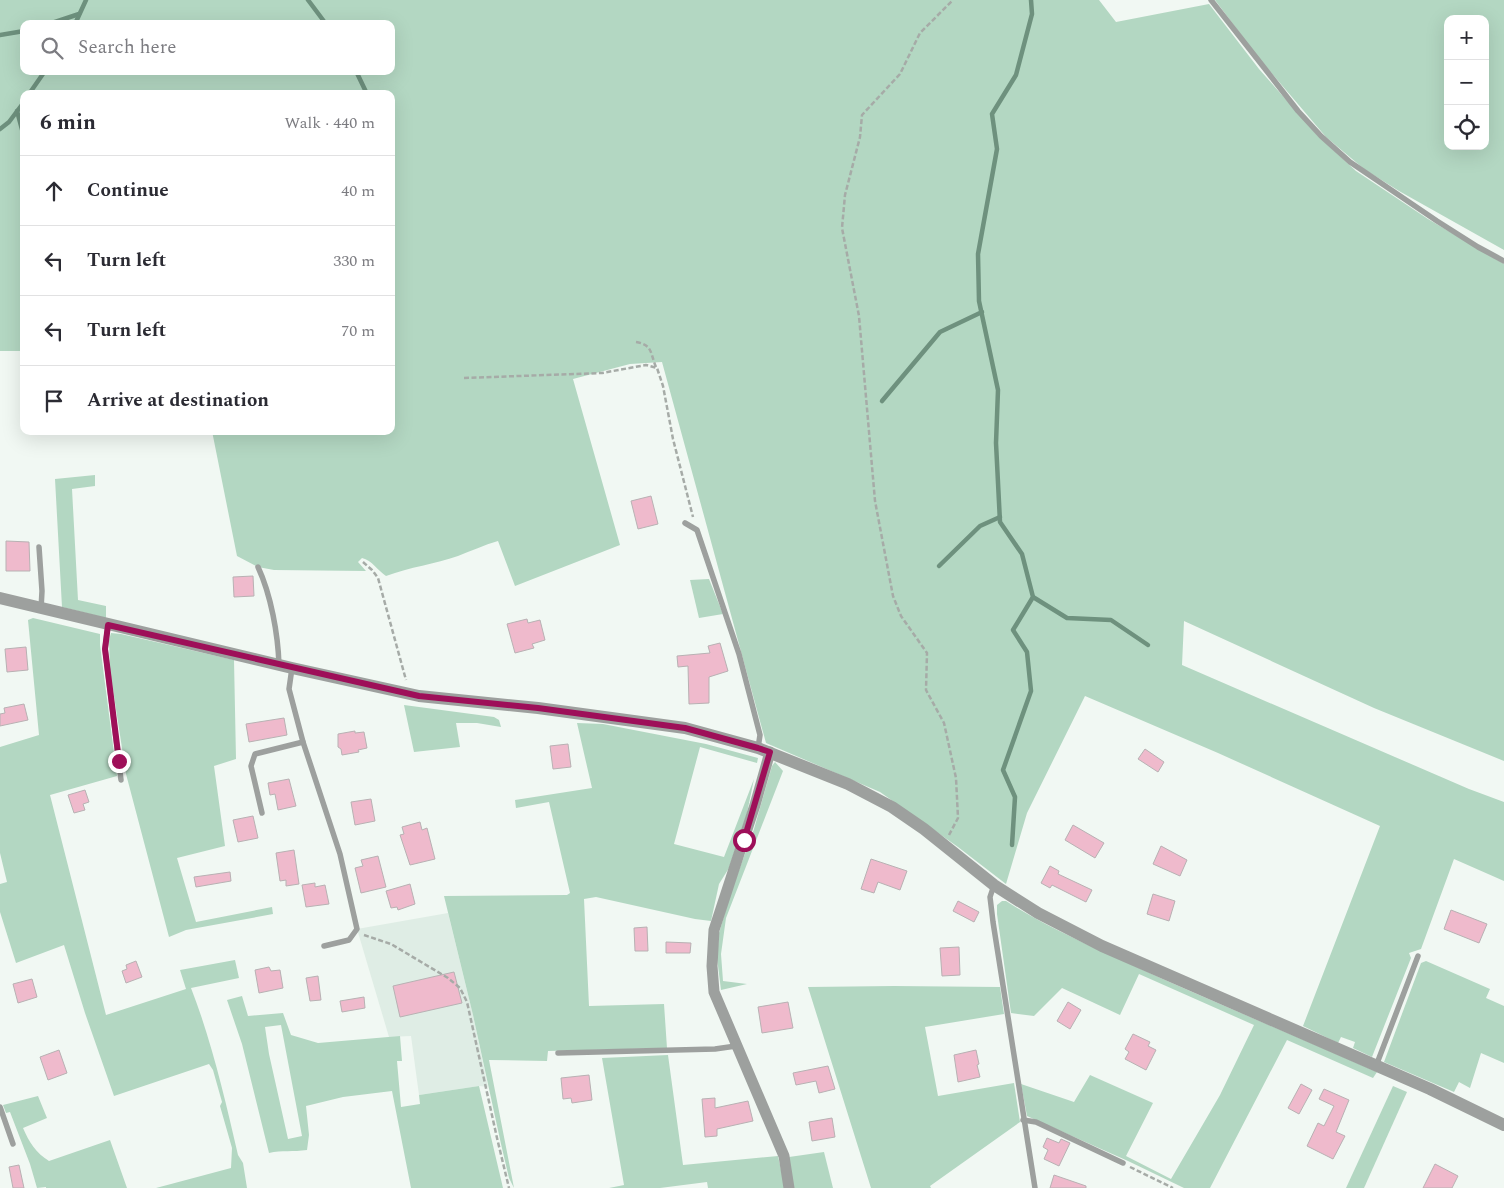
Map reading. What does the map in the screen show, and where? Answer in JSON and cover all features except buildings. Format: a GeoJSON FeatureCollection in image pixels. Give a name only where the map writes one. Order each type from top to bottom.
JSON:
{"type":"FeatureCollection","features":[{"type":"Feature","properties":{"kind":"street"},"geometry":{"type":"LineString","coordinates":[[0,598],[108,625],[409,694],[601,716],[685,728],[764,750],[848,784],[892,807],[994,885],[1038,912],[1102,946],[1376,1066],[1504,1125]]}},
{"type":"Feature","properties":{"kind":"street"},"geometry":{"type":"LineString","coordinates":[[764,750],[755,805],[714,930],[712,966],[714,992],[784,1156],[789,1188]]}},
{"type":"Feature","properties":{"kind":"lane"},"geometry":{"type":"LineString","coordinates":[[1211,0],[1298,112],[1344,157],[1368,176],[1437,221],[1504,261]]}},
{"type":"Feature","properties":{"kind":"lane"},"geometry":{"type":"LineString","coordinates":[[685,523],[697,530],[747,682],[764,750]]}},
{"type":"Feature","properties":{"kind":"lane"},"geometry":{"type":"LineString","coordinates":[[39,547],[42,591],[41,609]]}},
{"type":"Feature","properties":{"kind":"lane"},"geometry":{"type":"LineString","coordinates":[[258,567],[265,582],[278,647],[279,665]]}},
{"type":"Feature","properties":{"kind":"lane"},"geometry":{"type":"LineString","coordinates":[[108,625],[105,649],[121,780]]}},
{"type":"Feature","properties":{"kind":"lane"},"geometry":{"type":"LineString","coordinates":[[292,668],[289,689],[303,742],[340,854],[358,929],[348,940],[324,946]]}},
{"type":"Feature","properties":{"kind":"lane"},"geometry":{"type":"LineString","coordinates":[[262,813],[251,766],[255,754],[303,742]]}},
{"type":"Feature","properties":{"kind":"lane"},"geometry":{"type":"LineString","coordinates":[[994,885],[990,897],[993,922],[1035,1188]]}},
{"type":"Feature","properties":{"kind":"lane"},"geometry":{"type":"LineString","coordinates":[[1376,1066],[1418,956]]}},
{"type":"Feature","properties":{"kind":"lane"},"geometry":{"type":"LineString","coordinates":[[558,1053],[736,1046]]}},
{"type":"Feature","properties":{"kind":"lane"},"geometry":{"type":"LineString","coordinates":[[0,1107],[12,1144]]}},
{"type":"Feature","properties":{"kind":"lane"},"geometry":{"type":"LineString","coordinates":[[1023,1120],[1036,1122],[1123,1164]]}},
{"type":"Feature","properties":{"kind":"path"},"geometry":{"type":"LineString","coordinates":[[944,845],[958,818],[956,778],[944,723],[926,690],[927,653],[901,616],[893,596],[875,501],[860,316],[842,228],[846,195],[860,138],[862,115],[900,74],[920,33],[954,0]]}},
{"type":"Feature","properties":{"kind":"path"},"geometry":{"type":"LineString","coordinates":[[636,342],[649,347],[663,386],[673,439],[697,530]]}},
{"type":"Feature","properties":{"kind":"path"},"geometry":{"type":"LineString","coordinates":[[464,378],[602,372],[646,365],[657,368]]}},
{"type":"Feature","properties":{"kind":"path"},"geometry":{"type":"LineString","coordinates":[[363,562],[378,578],[406,676],[409,694]]}},
{"type":"Feature","properties":{"kind":"path"},"geometry":{"type":"LineString","coordinates":[[355,932],[390,944],[448,978],[460,988],[468,1002],[509,1188]]}},
{"type":"Feature","properties":{"kind":"path"},"geometry":{"type":"LineString","coordinates":[[1123,1164],[1173,1188]]}},
{"type":"Feature","properties":{"kind":"shaded area"},"geometry":{"type":"Polygon","coordinates":[[[448,913],[473,1015],[488,1087],[479,1086],[419,1095],[411,1036],[389,1037],[357,929],[448,913]]]}},
{"type":"Feature","properties":{"kind":"green space"},"geometry":{"type":"Polygon","coordinates":[[[0,0],[1099,0],[1116,22],[1209,4],[1259,69],[1317,135],[1356,171],[1428,219],[1504,264],[1504,761],[1374,708],[1184,621],[1182,665],[1469,789],[1504,802],[1504,881],[1454,859],[1421,949],[1409,953],[1411,958],[1372,1057],[1353,1048],[1355,1042],[1341,1037],[1338,1043],[1303,1026],[1380,826],[1085,696],[1027,813],[1006,884],[958,847],[880,792],[766,743],[662,362],[630,364],[573,379],[620,545],[515,586],[498,541],[449,559],[386,576],[369,561],[362,558],[358,562],[366,571],[274,570],[258,567],[237,556],[213,435],[395,435],[395,90],[20,90],[20,351],[0,351],[0,0]]]}},
{"type":"Feature","properties":{"kind":"green space"},"geometry":{"type":"Polygon","coordinates":[[[1215,0],[1504,0],[1504,250],[1399,191],[1364,169],[1326,137],[1257,56],[1215,0]]]}},
{"type":"Feature","properties":{"kind":"green space"},"geometry":{"type":"Polygon","coordinates":[[[95,475],[95,486],[72,489],[78,600],[106,606],[106,618],[62,607],[55,479],[95,475]]]}},
{"type":"Feature","properties":{"kind":"green space"},"geometry":{"type":"Polygon","coordinates":[[[709,579],[723,614],[699,618],[690,580],[709,579]]]}},
{"type":"Feature","properties":{"kind":"green space"},"geometry":{"type":"Polygon","coordinates":[[[33,618],[100,634],[117,776],[50,795],[106,1015],[186,989],[180,970],[235,960],[239,978],[191,988],[212,1050],[238,1155],[243,1163],[247,1188],[156,1188],[231,1168],[232,1148],[220,1106],[222,1102],[213,1070],[209,1064],[114,1096],[64,945],[16,963],[0,912],[0,884],[7,882],[0,853],[0,747],[39,735],[28,620],[33,618]]]}},
{"type":"Feature","properties":{"kind":"green space"},"geometry":{"type":"Polygon","coordinates":[[[111,633],[234,660],[236,759],[214,766],[225,846],[177,858],[196,922],[272,907],[273,914],[186,930],[169,937],[126,774],[110,670],[109,640],[111,633]]]}},
{"type":"Feature","properties":{"kind":"green space"},"geometry":{"type":"Polygon","coordinates":[[[404,705],[494,717],[499,720],[501,727],[477,723],[456,723],[460,747],[414,752],[404,705]]]}},
{"type":"Feature","properties":{"kind":"green space"},"geometry":{"type":"Polygon","coordinates":[[[577,723],[603,724],[706,744],[758,758],[757,763],[700,747],[674,844],[724,857],[754,779],[747,813],[729,868],[719,884],[711,921],[596,897],[584,899],[589,1006],[664,1004],[667,1048],[548,1051],[547,1061],[489,1060],[514,1188],[509,1178],[473,1015],[444,896],[567,895],[570,893],[549,802],[516,808],[515,800],[592,788],[577,723]]]}},
{"type":"Feature","properties":{"kind":"green space"},"geometry":{"type":"Polygon","coordinates":[[[775,762],[783,771],[726,918],[721,954],[723,981],[747,984],[721,990],[717,958],[719,933],[731,892],[754,829],[772,766],[775,762]]]}},
{"type":"Feature","properties":{"kind":"green space"},"geometry":{"type":"Polygon","coordinates":[[[1002,901],[1006,901],[1051,927],[1098,950],[1377,1072],[1373,1078],[1287,1040],[1210,1188],[1184,1188],[1027,1116],[1021,1084],[1074,1102],[1090,1075],[1153,1103],[1126,1156],[1171,1179],[1220,1095],[1254,1025],[1139,974],[1120,1015],[1062,988],[1034,1016],[1011,1013],[997,914],[997,905],[1002,901]]]}},
{"type":"Feature","properties":{"kind":"green space"},"geometry":{"type":"Polygon","coordinates":[[[1426,961],[1490,989],[1486,998],[1504,1006],[1504,1063],[1481,1053],[1470,1088],[1459,1082],[1454,1092],[1384,1062],[1421,963],[1426,961]]]}},
{"type":"Feature","properties":{"kind":"green space"},"geometry":{"type":"Polygon","coordinates":[[[808,987],[1000,987],[1004,1014],[925,1027],[938,1096],[1014,1083],[1020,1122],[930,1186],[931,1188],[871,1188],[808,987]]]}},
{"type":"Feature","properties":{"kind":"green space"},"geometry":{"type":"Polygon","coordinates":[[[242,996],[248,1016],[283,1013],[291,1035],[318,1043],[400,1036],[402,1061],[397,1061],[401,1107],[420,1104],[419,1095],[479,1086],[503,1188],[411,1188],[392,1091],[343,1097],[306,1106],[309,1135],[307,1150],[269,1153],[242,1044],[227,1000],[242,996]],[[281,1025],[265,1027],[269,1054],[288,1139],[302,1136],[281,1025]]]}},
{"type":"Feature","properties":{"kind":"green space"},"geometry":{"type":"Polygon","coordinates":[[[668,1055],[683,1165],[778,1156],[785,1188],[708,1188],[707,1182],[660,1188],[609,1188],[624,1185],[602,1058],[668,1055]]]}},
{"type":"Feature","properties":{"kind":"green space"},"geometry":{"type":"Polygon","coordinates":[[[1393,1086],[1407,1092],[1364,1188],[1346,1188],[1393,1086]]]}},
{"type":"Feature","properties":{"kind":"green space"},"geometry":{"type":"Polygon","coordinates":[[[38,1096],[47,1118],[23,1128],[37,1151],[49,1161],[110,1140],[127,1188],[37,1188],[10,1112],[6,1113],[3,1105],[38,1096]]]}},
{"type":"Feature","properties":{"kind":"green space"},"geometry":{"type":"Polygon","coordinates":[[[824,1152],[833,1188],[793,1188],[789,1157],[824,1152]]]}},
{"type":"Feature","properties":{"kind":"waterway"},"geometry":{"type":"LineString","coordinates":[[77,20],[86,0]]}},
{"type":"Feature","properties":{"kind":"waterway"},"geometry":{"type":"LineString","coordinates":[[308,0],[323,20]]}},
{"type":"Feature","properties":{"kind":"waterway"},"geometry":{"type":"LineString","coordinates":[[1012,845],[1015,797],[1003,770],[1031,691],[1027,652],[1013,630],[1033,597],[1022,554],[1000,522],[996,443],[998,390],[979,301],[978,254],[997,149],[992,114],[1016,75],[1032,14],[1031,0]]}},
{"type":"Feature","properties":{"kind":"waterway"},"geometry":{"type":"LineString","coordinates":[[61,20],[79,14]]}},
{"type":"Feature","properties":{"kind":"waterway"},"geometry":{"type":"LineString","coordinates":[[0,35],[20,32]]}},
{"type":"Feature","properties":{"kind":"waterway"},"geometry":{"type":"LineString","coordinates":[[32,90],[42,75]]}},
{"type":"Feature","properties":{"kind":"waterway"},"geometry":{"type":"LineString","coordinates":[[358,75],[365,90]]}},
{"type":"Feature","properties":{"kind":"waterway"},"geometry":{"type":"LineString","coordinates":[[0,129],[9,122],[20,107]]}},
{"type":"Feature","properties":{"kind":"waterway"},"geometry":{"type":"LineString","coordinates":[[17,111],[20,122]]}},
{"type":"Feature","properties":{"kind":"waterway"},"geometry":{"type":"LineString","coordinates":[[882,401],[940,332],[982,312]]}},
{"type":"Feature","properties":{"kind":"waterway"},"geometry":{"type":"LineString","coordinates":[[939,566],[980,526],[1000,517]]}},
{"type":"Feature","properties":{"kind":"waterway"},"geometry":{"type":"LineString","coordinates":[[1033,597],[1067,618],[1111,620],[1148,645]]}},
{"type":"Feature","properties":{"kind":"route"},"geometry":{"type":"LineString","coordinates":[[119,761],[105,649],[108,625],[419,696],[538,708],[685,728],[770,752],[744,840]]}}]}
